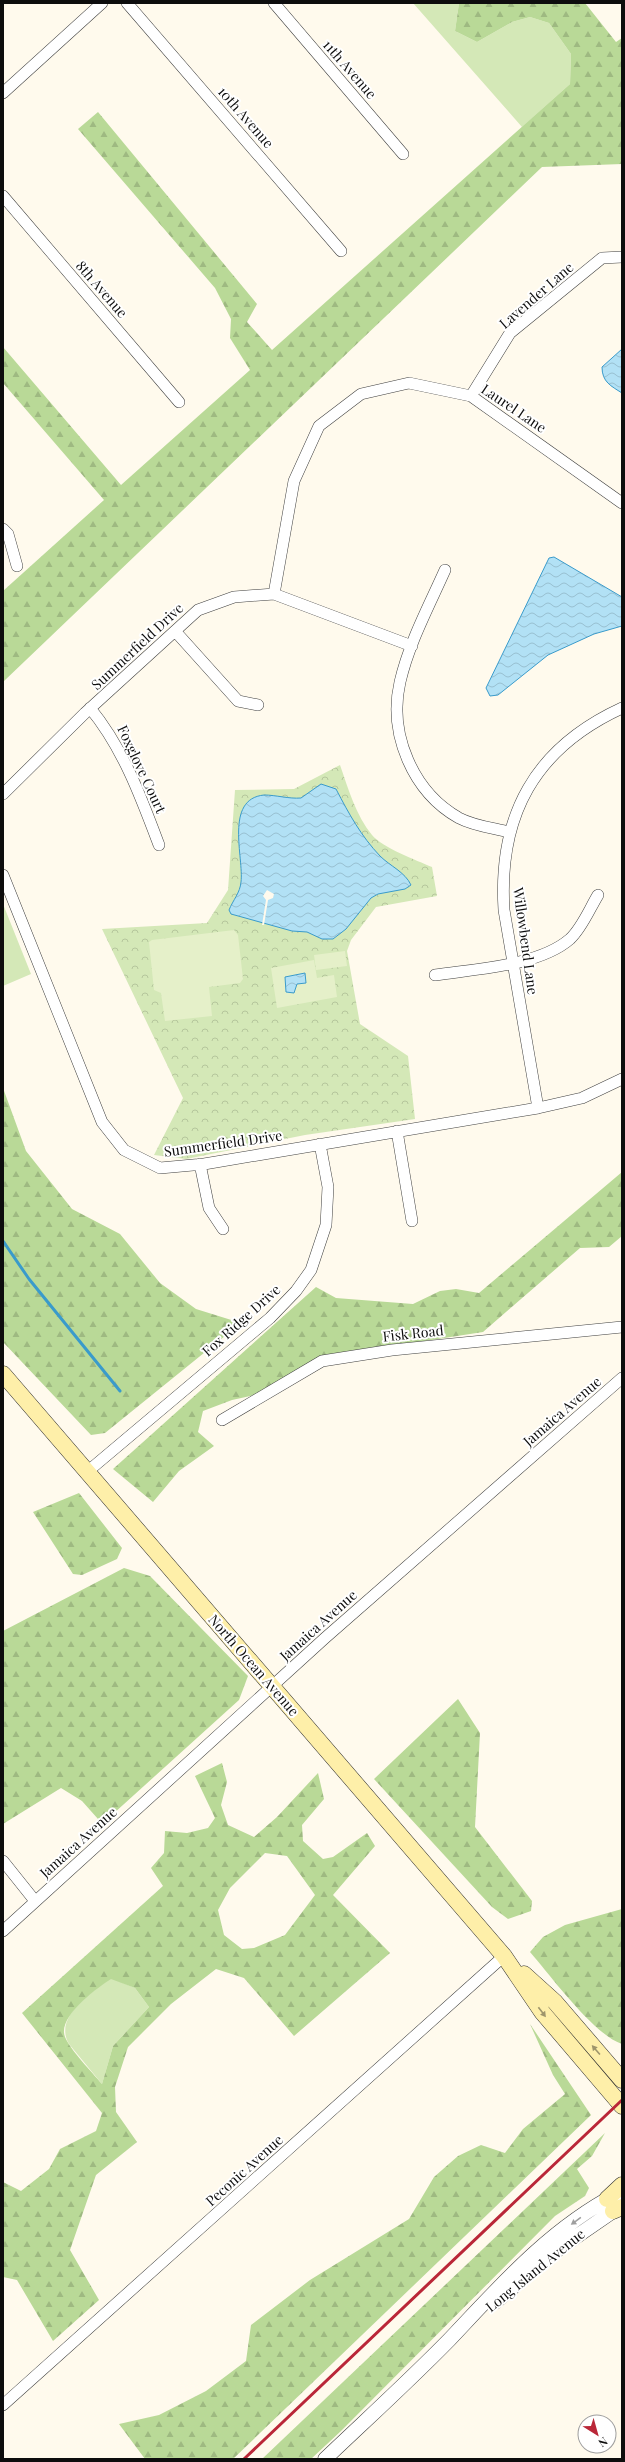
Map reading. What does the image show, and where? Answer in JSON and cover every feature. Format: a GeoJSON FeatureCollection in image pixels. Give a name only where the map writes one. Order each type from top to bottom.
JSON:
{"type":"FeatureCollection","features":[{"type":"Feature","properties":{"kind":"main road","name":"North Ocean Avenue"},"geometry":{"type":"LineString","coordinates":[[3,1374],[504,1956],[542,2012],[622,2106]]}},
{"type":"Feature","properties":{"kind":"main road","name":"North Ocean Avenue"},"geometry":{"type":"LineString","coordinates":[[504,1956],[554,2002],[622,2080]]}},
{"type":"Feature","properties":{"kind":"main road"},"geometry":{"type":"LineString","coordinates":[[616,2206],[622,2185]]}},
{"type":"Feature","properties":{"kind":"street"},"geometry":{"type":"LineString","coordinates":[[3,94],[102,3]]}},
{"type":"Feature","properties":{"kind":"street","name":"10th Avenue"},"geometry":{"type":"LineString","coordinates":[[127,3],[341,251]]}},
{"type":"Feature","properties":{"kind":"street","name":"11th Avenue"},"geometry":{"type":"LineString","coordinates":[[274,3],[403,154]]}},
{"type":"Feature","properties":{"kind":"street","name":"8th Avenue"},"geometry":{"type":"LineString","coordinates":[[3,196],[179,402]]}},
{"type":"Feature","properties":{"kind":"street","name":"Lavender Lane"},"geometry":{"type":"LineString","coordinates":[[471,396],[510,333],[602,258],[622,257]]}},
{"type":"Feature","properties":{"kind":"street","name":"Laurel Lane"},"geometry":{"type":"LineString","coordinates":[[274,594],[294,481],[319,426],[361,394],[409,383],[471,396],[622,503]]}},
{"type":"Feature","properties":{"kind":"street"},"geometry":{"type":"LineString","coordinates":[[3,529],[8,534],[17,566]]}},
{"type":"Feature","properties":{"kind":"street"},"geometry":{"type":"LineString","coordinates":[[445,570],[412,646],[398,697],[404,748],[411,769],[429,794],[460,818],[509,832]]}},
{"type":"Feature","properties":{"kind":"street","name":"Summerfield Drive"},"geometry":{"type":"LineString","coordinates":[[3,794],[90,708],[198,610],[234,597],[274,594],[412,646]]}},
{"type":"Feature","properties":{"kind":"street"},"geometry":{"type":"LineString","coordinates":[[174,631],[238,701],[258,705]]}},
{"type":"Feature","properties":{"kind":"street","name":"Foxglove Court"},"geometry":{"type":"LineString","coordinates":[[90,708],[108,729],[121,752],[159,845]]}},
{"type":"Feature","properties":{"kind":"street","name":"Willowbend Lane"},"geometry":{"type":"LineString","coordinates":[[538,1108],[504,910],[502,878],[509,832],[526,792],[554,753],[578,732],[622,708]]}},
{"type":"Feature","properties":{"kind":"street","name":"Summerfield Drive"},"geometry":{"type":"LineString","coordinates":[[3,876],[102,1122],[124,1150],[160,1168],[200,1164],[538,1108],[582,1098],[622,1079]]}},
{"type":"Feature","properties":{"kind":"street"},"geometry":{"type":"LineString","coordinates":[[435,975],[513,962],[556,950],[571,938],[598,895]]}},
{"type":"Feature","properties":{"kind":"street"},"geometry":{"type":"LineString","coordinates":[[396,1131],[412,1221]]}},
{"type":"Feature","properties":{"kind":"street","name":"Fox Ridge Drive"},"geometry":{"type":"LineString","coordinates":[[87,1472],[270,1318],[296,1291],[311,1270],[326,1225],[328,1188],[320,1144]]}},
{"type":"Feature","properties":{"kind":"street"},"geometry":{"type":"LineString","coordinates":[[200,1164],[210,1208],[223,1229]]}},
{"type":"Feature","properties":{"kind":"street","name":"Fisk Road"},"geometry":{"type":"LineString","coordinates":[[222,1420],[322,1361],[392,1350],[622,1328]]}},
{"type":"Feature","properties":{"kind":"street","name":"Jamaica Avenue"},"geometry":{"type":"LineString","coordinates":[[3,1931],[272,1686],[622,1378]]}},
{"type":"Feature","properties":{"kind":"street"},"geometry":{"type":"LineString","coordinates":[[3,1861],[35,1901]]}},
{"type":"Feature","properties":{"kind":"street","name":"Peconic Avenue"},"geometry":{"type":"LineString","coordinates":[[3,2405],[504,1956]]}},
{"type":"Feature","properties":{"kind":"street","name":"Long Island Avenue"},"geometry":{"type":"LineString","coordinates":[[325,2459],[450,2338],[485,2299],[526,2261],[616,2206],[622,2191]]}},
{"type":"Feature","properties":{"kind":"green space"},"geometry":{"type":"Polygon","coordinates":[[[413,3],[459,3],[455,31],[477,42],[512,22],[530,17],[549,23],[571,54],[570,84],[522,127],[413,3]]]}},
{"type":"Feature","properties":{"kind":"green space"},"geometry":{"type":"Polygon","coordinates":[[[459,3],[585,3],[616,42],[622,38],[622,164],[542,167],[3,682],[3,591],[104,500],[3,383],[3,347],[121,485],[250,370],[230,338],[231,319],[215,288],[78,129],[98,112],[257,304],[247,322],[272,350],[570,84],[571,54],[549,23],[530,17],[512,22],[477,42],[455,31],[459,3]]]}},
{"type":"Feature","properties":{"kind":"green space"},"geometry":{"type":"Polygon","coordinates":[[[340,765],[357,811],[372,835],[377,840],[392,849],[432,867],[437,896],[376,907],[351,940],[347,951],[360,1024],[408,1056],[415,1119],[305,1135],[186,1159],[154,1155],[183,1098],[102,929],[207,923],[228,890],[235,790],[294,789],[340,765]]]}},
{"type":"Feature","properties":{"kind":"green space"},"geometry":{"type":"Polygon","coordinates":[[[3,904],[31,974],[3,986],[3,904]]]}},
{"type":"Feature","properties":{"kind":"green space"},"geometry":{"type":"Polygon","coordinates":[[[234,930],[238,935],[243,979],[240,983],[209,987],[212,1016],[165,1021],[161,993],[154,990],[149,942],[152,940],[234,930]]]}},
{"type":"Feature","properties":{"kind":"green space"},"geometry":{"type":"Polygon","coordinates":[[[345,951],[347,966],[316,970],[314,955],[345,951]]]}},
{"type":"Feature","properties":{"kind":"green space"},"geometry":{"type":"Polygon","coordinates":[[[314,960],[317,978],[334,975],[337,997],[277,1008],[271,968],[314,960]]]}},
{"type":"Feature","properties":{"kind":"green space"},"geometry":{"type":"Polygon","coordinates":[[[3,1088],[26,1151],[72,1209],[120,1234],[160,1283],[196,1309],[241,1323],[105,1433],[91,1435],[3,1342],[3,1088]]]}},
{"type":"Feature","properties":{"kind":"green space"},"geometry":{"type":"Polygon","coordinates":[[[622,1172],[622,1236],[609,1247],[580,1248],[483,1332],[321,1357],[259,1394],[232,1400],[203,1411],[198,1432],[214,1446],[179,1471],[153,1502],[113,1469],[316,1287],[336,1298],[413,1304],[440,1291],[456,1289],[479,1293],[622,1172]]]}},
{"type":"Feature","properties":{"kind":"green space"},"geometry":{"type":"Polygon","coordinates":[[[79,1493],[122,1548],[117,1559],[82,1575],[73,1574],[33,1512],[79,1493]]]}},
{"type":"Feature","properties":{"kind":"green space"},"geometry":{"type":"Polygon","coordinates":[[[124,1568],[150,1576],[248,1676],[239,1700],[113,1814],[98,1819],[82,1801],[61,1788],[3,1824],[3,1631],[124,1568]]]}},
{"type":"Feature","properties":{"kind":"green space"},"geometry":{"type":"Polygon","coordinates":[[[458,1699],[480,1733],[475,1827],[532,1901],[531,1911],[508,1919],[492,1907],[374,1779],[458,1699]]]}},
{"type":"Feature","properties":{"kind":"green space"},"geometry":{"type":"Polygon","coordinates":[[[222,1763],[227,1782],[221,1805],[228,1825],[254,1837],[277,1817],[318,1773],[324,1799],[302,1825],[303,1841],[323,1859],[333,1857],[367,1833],[375,1846],[333,1895],[390,1953],[294,2036],[244,1978],[216,1969],[171,2004],[128,2047],[115,2087],[116,2112],[137,2142],[96,2175],[70,2250],[99,2300],[53,2341],[17,2280],[3,2277],[3,2182],[21,2191],[49,2169],[60,2149],[96,2131],[102,2113],[22,2013],[163,1886],[151,1868],[164,1853],[165,1831],[187,1833],[208,1828],[215,1818],[195,1776],[222,1763]],[[265,1853],[230,1888],[218,1910],[224,1935],[242,1949],[254,1948],[285,1935],[315,1895],[287,1856],[265,1853]],[[111,1979],[88,1996],[72,2012],[64,2029],[65,2037],[72,2049],[102,2084],[113,2046],[149,2007],[135,1988],[111,1979]]]}},
{"type":"Feature","properties":{"kind":"green space"},"geometry":{"type":"Polygon","coordinates":[[[622,1909],[622,2044],[599,2029],[573,2004],[530,1952],[543,1937],[565,1925],[622,1909]]]}},
{"type":"Feature","properties":{"kind":"green space"},"geometry":{"type":"Polygon","coordinates":[[[111,1978],[135,1988],[149,2007],[113,2046],[102,2084],[69,2044],[65,2034],[66,2024],[70,2015],[77,2006],[94,1990],[111,1978]]]}},
{"type":"Feature","properties":{"kind":"green space"},"geometry":{"type":"Polygon","coordinates":[[[530,2024],[591,2115],[233,2459],[145,2459],[119,2424],[159,2415],[206,2391],[246,2361],[251,2325],[310,2280],[409,2219],[434,2177],[458,2156],[481,2145],[505,2153],[523,2129],[565,2094],[553,2075],[530,2024]]]}},
{"type":"Feature","properties":{"kind":"green space"},"geometry":{"type":"Polygon","coordinates":[[[605,2133],[592,2156],[577,2169],[589,2188],[585,2196],[555,2216],[341,2431],[311,2459],[262,2459],[605,2133]]]}},
{"type":"Feature","properties":{"kind":"water"},"geometry":{"type":"Polygon","coordinates":[[[622,349],[622,393],[605,380],[602,367],[622,349]]]}},
{"type":"Feature","properties":{"kind":"water"},"geometry":{"type":"Polygon","coordinates":[[[554,557],[622,597],[622,626],[594,634],[548,655],[498,695],[490,696],[486,688],[549,558],[554,557]]]}},
{"type":"Feature","properties":{"kind":"water"},"geometry":{"type":"Polygon","coordinates":[[[321,784],[336,789],[367,841],[384,860],[405,876],[411,885],[405,889],[378,894],[371,898],[346,929],[333,939],[322,939],[307,932],[292,931],[231,914],[229,910],[238,893],[241,882],[239,831],[240,818],[244,807],[252,799],[264,795],[301,798],[321,784]]]}},
{"type":"Feature","properties":{"kind":"water"},"geometry":{"type":"Polygon","coordinates":[[[305,973],[306,983],[297,984],[294,993],[286,992],[285,977],[305,973]]]}},
{"type":"Feature","properties":{"kind":"pier"},"geometry":{"type":"Polygon","coordinates":[[[267,890],[274,894],[273,898],[268,900],[264,925],[262,925],[266,900],[263,896],[267,890]]]}},
{"type":"Feature","properties":{"kind":"waterway"},"geometry":{"type":"LineString","coordinates":[[3,1241],[29,1279],[120,1391]]}},
{"type":"Feature","properties":{"kind":"railway"},"geometry":{"type":"LineString","coordinates":[[244,2459],[622,2100]]}}]}
